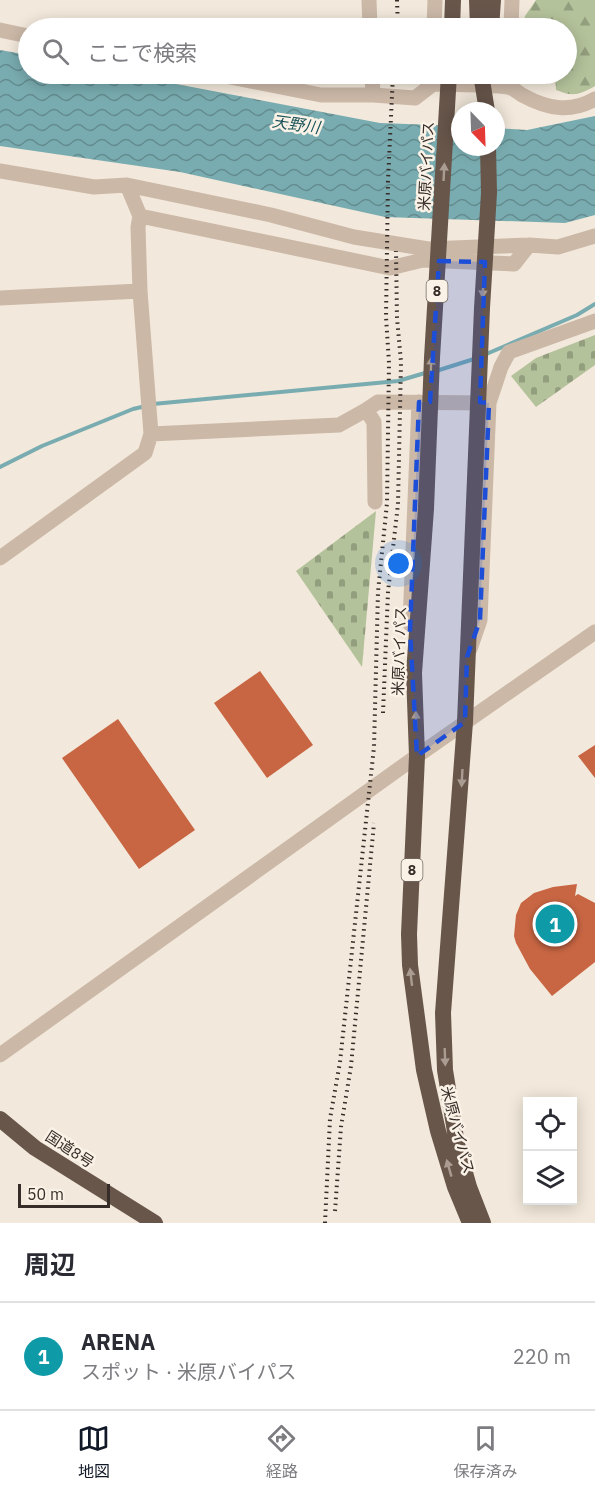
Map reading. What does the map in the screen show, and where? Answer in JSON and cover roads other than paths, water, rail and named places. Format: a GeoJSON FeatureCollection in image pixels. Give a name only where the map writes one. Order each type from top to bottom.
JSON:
{"type":"FeatureCollection","features":[{"type":"Feature","properties":{"kind":"highway"},"geometry":{"type":"LineString","coordinates":[[452,18],[453,0]]}},
{"type":"Feature","properties":{"kind":"highway"},"geometry":{"type":"LineString","coordinates":[[477,0],[478,18]]}},
{"type":"Feature","properties":{"kind":"highway"},"geometry":{"type":"LineString","coordinates":[[492,18],[493,0]]}},
{"type":"Feature","properties":{"kind":"highway","name":"米原バイパス"},"geometry":{"type":"LineString","coordinates":[[448,84],[432,358],[426,508],[414,673],[417,756],[409,934],[418,1034],[438,1131],[455,1187],[470,1223]]}},
{"type":"Feature","properties":{"kind":"highway"},"geometry":{"type":"LineString","coordinates":[[483,84],[486,102]]}},
{"type":"Feature","properties":{"kind":"highway"},"geometry":{"type":"LineString","coordinates":[[488,102],[489,84]]}},
{"type":"Feature","properties":{"kind":"highway","name":"米原バイパス"},"geometry":{"type":"LineString","coordinates":[[483,1223],[457,1144],[446,1070],[443,1013],[465,722],[489,193],[488,156]]}},
{"type":"Feature","properties":{"kind":"highway","name":"国道8号"},"geometry":{"type":"LineString","coordinates":[[0,1119],[35,1148],[155,1223]]}},
{"type":"Feature","properties":{"kind":"street"},"geometry":{"type":"LineString","coordinates":[[369,0],[370,18]]}},
{"type":"Feature","properties":{"kind":"street"},"geometry":{"type":"LineString","coordinates":[[434,18],[435,0]]}},
{"type":"Feature","properties":{"kind":"street"},"geometry":{"type":"LineString","coordinates":[[511,18],[512,0]]}},
{"type":"Feature","properties":{"kind":"street"},"geometry":{"type":"LineString","coordinates":[[0,30],[18,34]]}},
{"type":"Feature","properties":{"kind":"street"},"geometry":{"type":"LineString","coordinates":[[265,84],[321,95],[415,98],[428,84]]}},
{"type":"Feature","properties":{"kind":"street"},"geometry":{"type":"LineString","coordinates":[[372,84],[373,95]]}},
{"type":"Feature","properties":{"kind":"street"},"geometry":{"type":"LineString","coordinates":[[515,84],[523,95],[560,109],[572,109],[595,99]]}},
{"type":"Feature","properties":{"kind":"street"},"geometry":{"type":"LineString","coordinates":[[0,171],[94,187],[128,185],[271,215],[354,237],[428,249],[529,245],[558,247],[595,236]]}},
{"type":"Feature","properties":{"kind":"street"},"geometry":{"type":"LineString","coordinates":[[0,558],[145,453],[151,434],[140,291],[138,227],[140,216],[128,185]]}},
{"type":"Feature","properties":{"kind":"street"},"geometry":{"type":"LineString","coordinates":[[140,216],[390,268],[423,260],[514,264],[529,245]]}},
{"type":"Feature","properties":{"kind":"street"},"geometry":{"type":"LineString","coordinates":[[0,298],[140,291]]}},
{"type":"Feature","properties":{"kind":"street"},"geometry":{"type":"LineString","coordinates":[[467,657],[480,620],[489,403],[501,367],[509,352],[595,321]]}},
{"type":"Feature","properties":{"kind":"street"},"geometry":{"type":"LineString","coordinates":[[151,434],[339,425],[378,402],[489,403]]}},
{"type":"Feature","properties":{"kind":"street"},"geometry":{"type":"LineString","coordinates":[[414,673],[410,630],[419,402]]}},
{"type":"Feature","properties":{"kind":"street"},"geometry":{"type":"LineString","coordinates":[[366,410],[374,422],[375,502]]}},
{"type":"Feature","properties":{"kind":"street"},"geometry":{"type":"LineString","coordinates":[[0,1054],[465,722],[593,638]]}},
{"type":"Feature","properties":{"kind":"water","name":"天野川"},"geometry":{"type":"Polygon","coordinates":[[[0,50],[18,53],[18,84],[176,84],[380,123],[451,126],[451,156],[505,156],[505,129],[527,130],[595,116],[595,215],[565,223],[385,217],[180,172],[0,146],[0,50]]]}},
{"type":"Feature","properties":{"kind":"waterway"},"geometry":{"type":"LineString","coordinates":[[484,355],[577,315],[595,304]]}},
{"type":"Feature","properties":{"kind":"waterway"},"geometry":{"type":"LineString","coordinates":[[436,371],[474,359]]}},
{"type":"Feature","properties":{"kind":"waterway"},"geometry":{"type":"LineString","coordinates":[[153,404],[398,381],[425,373]]}},
{"type":"Feature","properties":{"kind":"waterway"},"geometry":{"type":"LineString","coordinates":[[0,467],[42,446],[133,409],[146,406]]}},
{"type":"Feature","properties":{"kind":"railway"},"geometry":{"type":"LineString","coordinates":[[397,0],[398,18]]}},
{"type":"Feature","properties":{"kind":"railway"},"geometry":{"type":"LineString","coordinates":[[325,1223],[330,1119],[340,1062],[374,747],[378,592],[387,503],[389,363],[386,317],[388,181],[393,84]]}},
{"type":"Feature","properties":{"kind":"railway"},"geometry":{"type":"LineString","coordinates":[[383,713],[388,592],[398,504],[401,362],[397,318],[396,251]]}},
{"type":"Feature","properties":{"kind":"railway"},"geometry":{"type":"LineString","coordinates":[[335,1211],[341,1127],[351,1066],[374,823]]}},
{"type":"Feature","properties":{"kind":"place","name":"ARENA"},"geometry":{"type":"Point","coordinates":[555,924]}}]}
